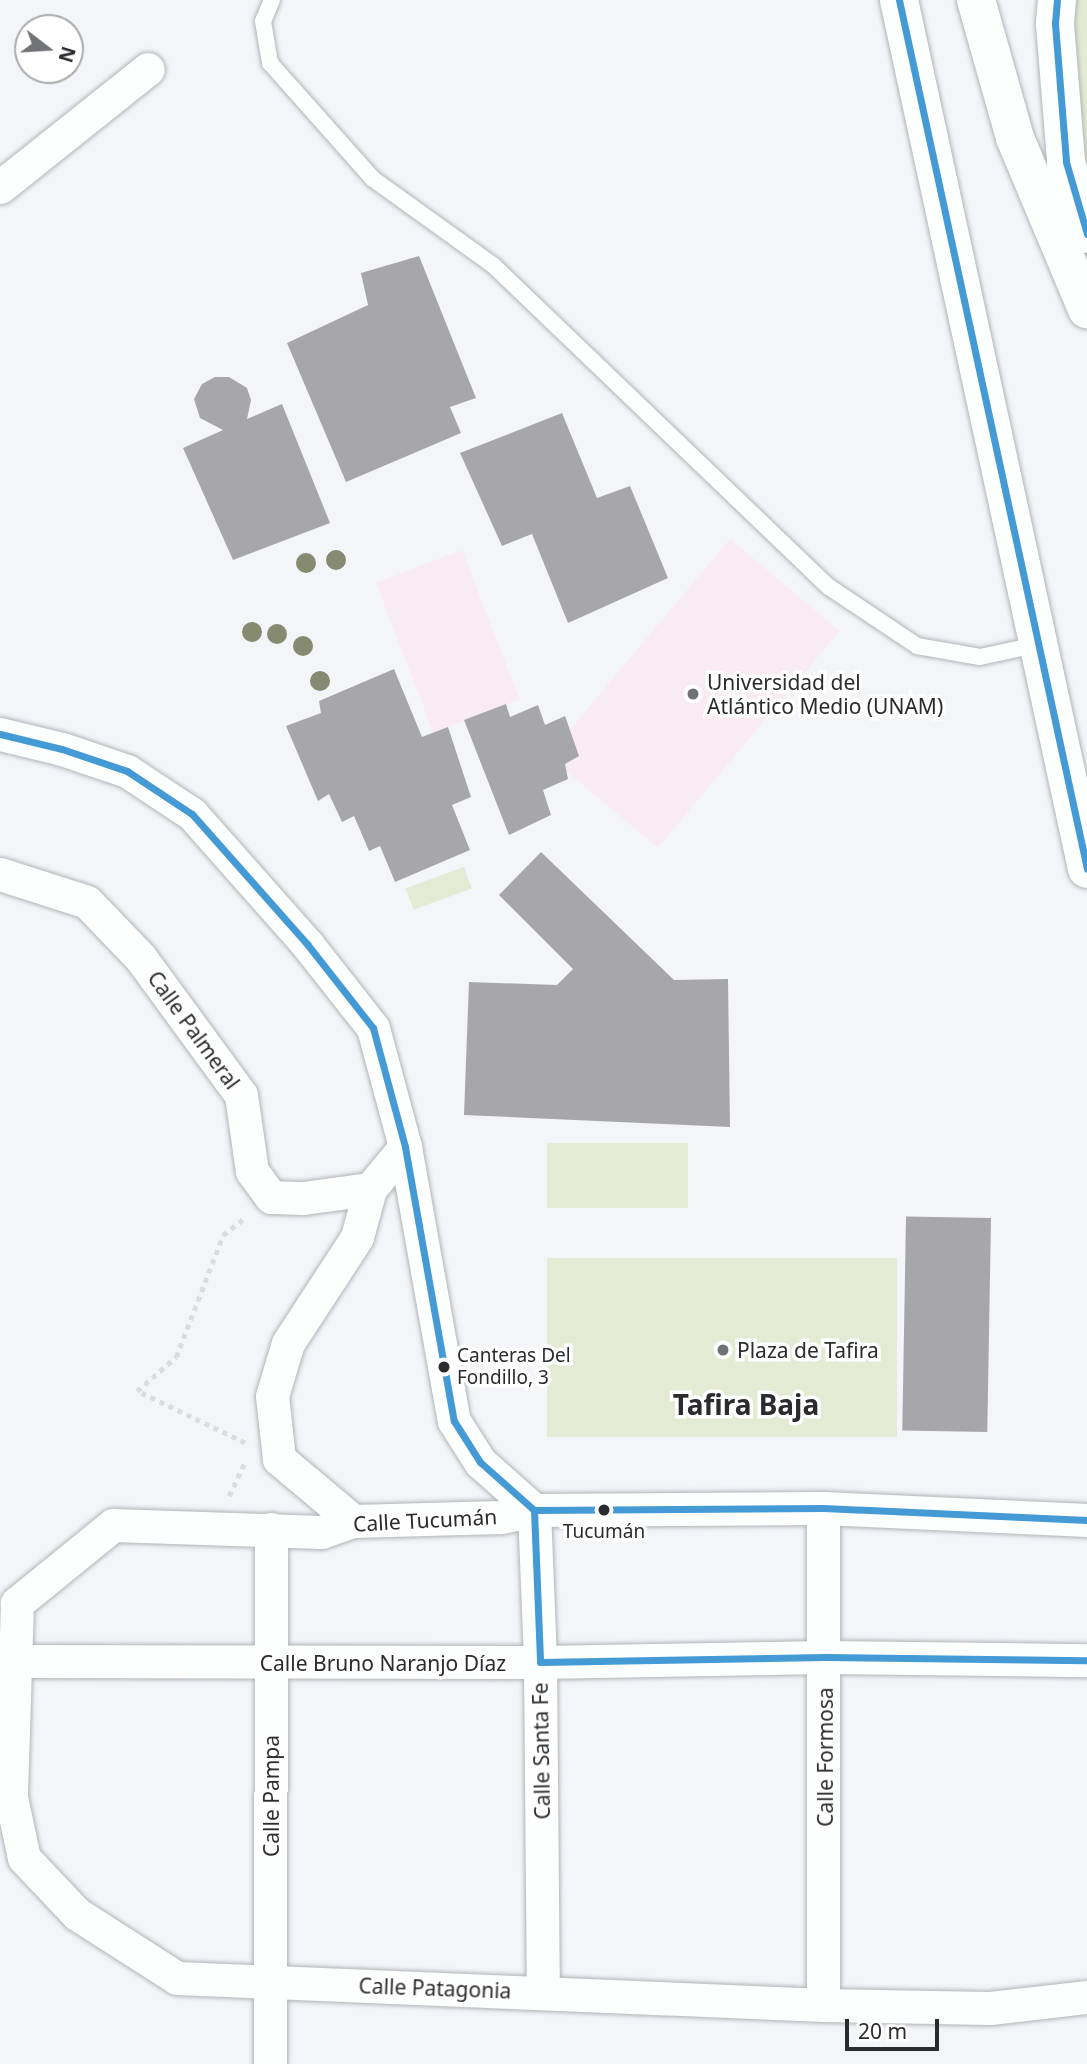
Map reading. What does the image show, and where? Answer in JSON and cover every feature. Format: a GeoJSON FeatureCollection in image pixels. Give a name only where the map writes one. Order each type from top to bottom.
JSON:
{"type":"FeatureCollection","features":[{"type":"Feature","properties":{"kind":"main road"},"geometry":{"type":"LineString","coordinates":[[899,0],[1036,645],[1087,869]]}},
{"type":"Feature","properties":{"kind":"main road"},"geometry":{"type":"LineString","coordinates":[[976,0],[1015,138],[1087,309]]}},
{"type":"Feature","properties":{"kind":"main road"},"geometry":{"type":"LineString","coordinates":[[1057,0],[1055,24],[1066,162],[1087,233]]}},
{"type":"Feature","properties":{"kind":"street"},"geometry":{"type":"LineString","coordinates":[[0,187],[149,69]]}},
{"type":"Feature","properties":{"kind":"street"},"geometry":{"type":"LineString","coordinates":[[0,734],[62,749],[127,771],[192,814],[307,944],[373,1028],[405,1147],[454,1421],[480,1462],[534,1510]]}},
{"type":"Feature","properties":{"kind":"street","name":"Calle Palmeral"},"geometry":{"type":"LineString","coordinates":[[0,874],[87,902],[140,957],[241,1095],[252,1171],[271,1197]]}},
{"type":"Feature","properties":{"kind":"street"},"geometry":{"type":"LineString","coordinates":[[352,1521],[265,1452],[272,1396],[288,1343],[357,1237],[370,1189],[405,1147]]}},
{"type":"Feature","properties":{"kind":"street"},"geometry":{"type":"LineString","coordinates":[[271,1197],[303,1198],[370,1189]]}},
{"type":"Feature","properties":{"kind":"street","name":"Calle Tucumán"},"geometry":{"type":"LineString","coordinates":[[14,1661],[17,1604],[113,1525],[321,1532],[352,1521],[500,1517],[534,1510],[824,1508],[1087,1520]]}},
{"type":"Feature","properties":{"kind":"street","name":"Calle Formosa"},"geometry":{"type":"LineString","coordinates":[[823,2005],[826,1657],[824,1508]]}},
{"type":"Feature","properties":{"kind":"street","name":"Calle Santa Fe"},"geometry":{"type":"LineString","coordinates":[[534,1510],[540,1662],[543,1992]]}},
{"type":"Feature","properties":{"kind":"street","name":"Calle Pampa"},"geometry":{"type":"LineString","coordinates":[[270,2064],[271,1529]]}},
{"type":"Feature","properties":{"kind":"street","name":"Calle Bruno Naranjo Díaz"},"geometry":{"type":"LineString","coordinates":[[14,1661],[270,1664],[826,1657],[1087,1660]]}},
{"type":"Feature","properties":{"kind":"street","name":"Calle Patagonia"},"geometry":{"type":"LineString","coordinates":[[14,1661],[11,1797],[24,1858],[77,1914],[177,1978],[823,2005],[990,2008],[1087,1997]]}},
{"type":"Feature","properties":{"kind":"lane"},"geometry":{"type":"LineString","coordinates":[[272,0],[263,21],[270,63],[373,179],[494,266],[829,587],[917,646],[980,657],[1036,645]]}},
{"type":"Feature","properties":{"kind":"path"},"geometry":{"type":"LineString","coordinates":[[215,1528],[265,1452],[137,1391],[176,1357],[223,1235],[271,1197]]}},
{"type":"Feature","properties":{"kind":"shaded area","name":"Universidad del Atlántico Medio (UNAM)"},"geometry":{"type":"Polygon","coordinates":[[[730,539],[840,631],[658,848],[548,756],[730,539]]]}},
{"type":"Feature","properties":{"kind":"shaded area"},"geometry":{"type":"Polygon","coordinates":[[[462,550],[519,699],[433,732],[376,583],[462,550]]]}},
{"type":"Feature","properties":{"kind":"green space"},"geometry":{"type":"Polygon","coordinates":[[[1067,0],[1087,0],[1087,179],[1067,0]]]}},
{"type":"Feature","properties":{"kind":"green space"},"geometry":{"type":"Polygon","coordinates":[[[464,867],[472,889],[414,910],[406,888],[464,867]]]}},
{"type":"Feature","properties":{"kind":"green space"},"geometry":{"type":"Polygon","coordinates":[[[547,1143],[688,1143],[688,1208],[547,1208],[547,1143]]]}},
{"type":"Feature","properties":{"kind":"green space","name":"Plaza de Tafira"},"geometry":{"type":"Polygon","coordinates":[[[547,1258],[897,1258],[897,1437],[547,1437],[547,1258]]]}},
{"type":"Feature","properties":{"kind":"building"},"geometry":{"type":"Polygon","coordinates":[[[419,256],[476,398],[450,407],[461,433],[346,482],[287,343],[368,305],[361,273],[419,256]]]}},
{"type":"Feature","properties":{"kind":"building"},"geometry":{"type":"Polygon","coordinates":[[[215,377],[229,377],[247,388],[251,400],[247,419],[282,404],[330,523],[233,560],[183,448],[223,430],[200,418],[194,399],[202,384],[215,377]]]}},
{"type":"Feature","properties":{"kind":"building"},"geometry":{"type":"Polygon","coordinates":[[[562,413],[597,498],[630,486],[668,578],[568,623],[532,534],[502,546],[460,453],[562,413]]]}},
{"type":"Feature","properties":{"kind":"building"},"geometry":{"type":"Polygon","coordinates":[[[394,669],[422,737],[448,727],[471,797],[452,805],[470,850],[395,882],[380,846],[369,851],[354,816],[342,822],[329,794],[318,801],[286,726],[321,713],[319,701],[394,669]]]}},
{"type":"Feature","properties":{"kind":"building"},"geometry":{"type":"Polygon","coordinates":[[[506,704],[510,717],[538,705],[545,725],[565,716],[579,756],[565,764],[568,779],[543,790],[551,815],[509,835],[464,720],[506,704]]]}},
{"type":"Feature","properties":{"kind":"building"},"geometry":{"type":"Polygon","coordinates":[[[541,852],[674,980],[728,979],[730,1127],[464,1115],[469,982],[557,985],[573,969],[499,895],[541,852]]]}},
{"type":"Feature","properties":{"kind":"building"},"geometry":{"type":"Polygon","coordinates":[[[906,1217],[991,1218],[987,1432],[902,1430],[906,1217]]]}},
{"type":"Feature","properties":{"kind":"transit line"},"geometry":{"type":"LineString","coordinates":[[899,0],[1087,869]]}},
{"type":"Feature","properties":{"kind":"transit line"},"geometry":{"type":"LineString","coordinates":[[1057,0],[1055,24],[1066,162],[1087,234]]}},
{"type":"Feature","properties":{"kind":"transit line"},"geometry":{"type":"LineString","coordinates":[[0,734],[62,749],[127,771],[192,814],[307,944],[373,1028],[405,1147],[454,1421],[480,1462],[534,1510]]}},
{"type":"Feature","properties":{"kind":"transit line"},"geometry":{"type":"LineString","coordinates":[[534,1510],[823,1508],[1087,1520]]}},
{"type":"Feature","properties":{"kind":"transit line"},"geometry":{"type":"LineString","coordinates":[[534,1510],[540,1662],[826,1657],[1087,1660]]}},
{"type":"Feature","properties":{"kind":"place","name":"Universidad del Atlántico Medio (UNAM)"},"geometry":{"type":"Point","coordinates":[693,694]}},
{"type":"Feature","properties":{"kind":"place","name":"Plaza de Tafira"},"geometry":{"type":"Point","coordinates":[723,1350]}},
{"type":"Feature","properties":{"kind":"place","name":"Canteras Del Fondillo, 3"},"geometry":{"type":"Point","coordinates":[444,1367]}},
{"type":"Feature","properties":{"kind":"place","name":"Tucumán"},"geometry":{"type":"Point","coordinates":[604,1510]}},
{"type":"Feature","properties":{"kind":"district","name":"Tafira Baja"},"geometry":{"type":"Point","coordinates":[746,1404]}}]}
